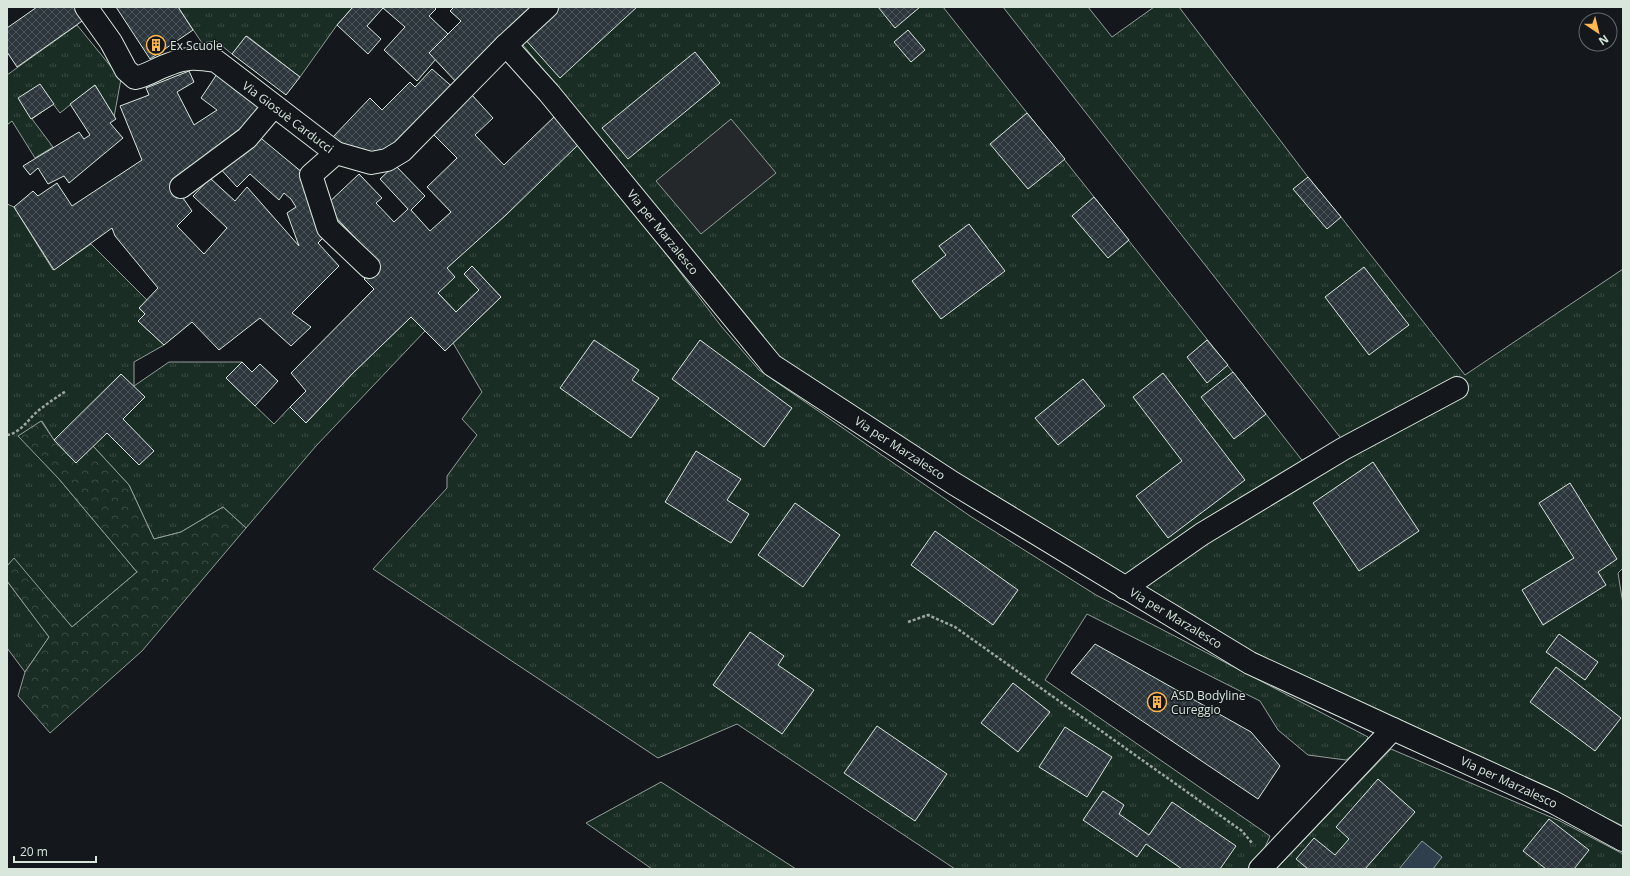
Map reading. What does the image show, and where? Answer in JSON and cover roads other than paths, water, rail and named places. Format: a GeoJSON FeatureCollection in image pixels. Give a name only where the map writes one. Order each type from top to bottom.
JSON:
{"type":"FeatureCollection","features":[{"type":"Feature","properties":{"kind":"street","name":"Via Giosuè Carducci"},"geometry":{"type":"LineString","coordinates":[[86,7],[111,42],[126,70],[135,78],[146,76],[169,64],[194,58],[216,61],[336,153],[371,163],[387,160],[402,151],[506,45],[547,7]]}},
{"type":"Feature","properties":{"kind":"street","name":"Via per Marzalesco"},"geometry":{"type":"LineString","coordinates":[[506,45],[554,99],[772,365],[953,483],[1250,663],[1553,802],[1623,840]]}},
{"type":"Feature","properties":{"kind":"street"},"geometry":{"type":"LineString","coordinates":[[181,187],[247,138],[274,106]]}},
{"type":"Feature","properties":{"kind":"street"},"geometry":{"type":"LineString","coordinates":[[336,153],[311,175],[328,228],[369,267]]}},
{"type":"Feature","properties":{"kind":"street"},"geometry":{"type":"LineString","coordinates":[[1125,588],[1202,534],[1343,449],[1457,388]]}},
{"type":"Feature","properties":{"kind":"street"},"geometry":{"type":"LineString","coordinates":[[1261,868],[1393,729]]}},
{"type":"Feature","properties":{"kind":"water"},"geometry":{"type":"Polygon","coordinates":[[[1422,841],[1442,857],[1433,869],[1399,869],[1422,841]]]}},
{"type":"Feature","properties":{"kind":"place","name":"Ex Scuole"},"geometry":{"type":"Point","coordinates":[156,45]}},
{"type":"Feature","properties":{"kind":"place","name":"ASD Bodyline Cureggio"},"geometry":{"type":"Point","coordinates":[1157,702]}}]}
